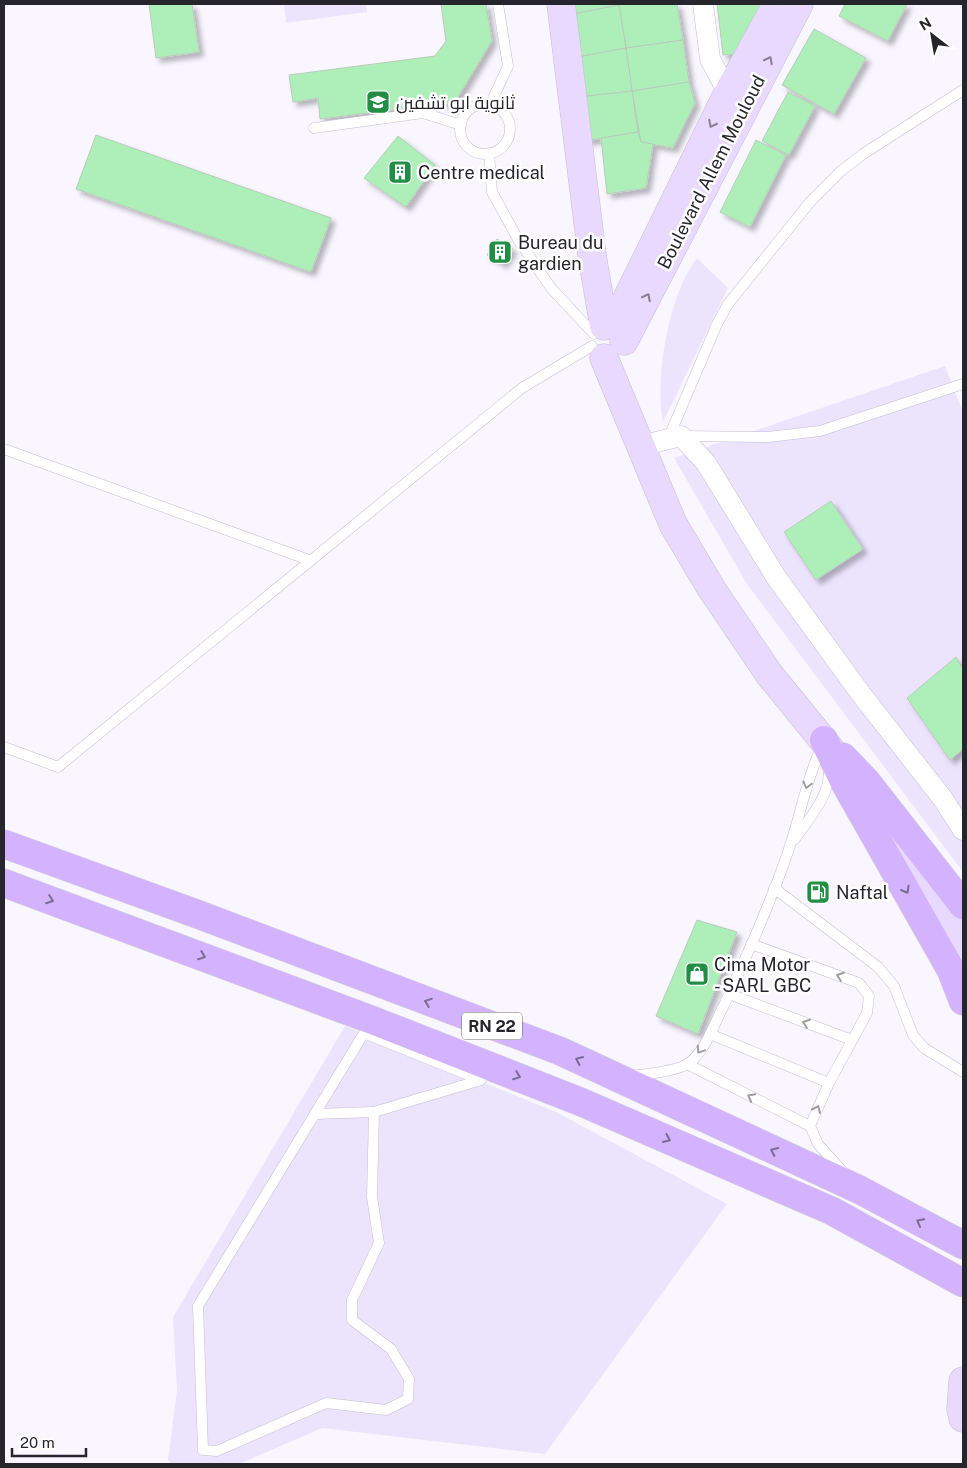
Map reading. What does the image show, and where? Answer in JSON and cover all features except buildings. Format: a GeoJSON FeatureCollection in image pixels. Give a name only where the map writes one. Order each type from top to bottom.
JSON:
{"type":"FeatureCollection","features":[{"type":"Feature","properties":{"kind":"main road"},"geometry":{"type":"LineString","coordinates":[[561,4],[592,255],[607,341],[640,446],[673,524],[711,588],[769,674],[824,740],[941,906],[963,946]]}},
{"type":"Feature","properties":{"kind":"main road","name":"Boulevard Allem Mouloud"},"geometry":{"type":"LineString","coordinates":[[607,341],[632,283],[728,93],[777,4]]}},
{"type":"Feature","properties":{"kind":"main road","name":"Boulevard Allem Mouloud"},"geometry":{"type":"LineString","coordinates":[[607,341],[799,4]]}},
{"type":"Feature","properties":{"kind":"main road"},"geometry":{"type":"LineString","coordinates":[[824,740],[838,793],[947,963],[963,1001]]}},
{"type":"Feature","properties":{"kind":"main road"},"geometry":{"type":"LineString","coordinates":[[824,740],[860,774],[963,905]]}},
{"type":"Feature","properties":{"kind":"main road","name":"RN 22"},"geometry":{"type":"LineString","coordinates":[[4,844],[197,914],[541,1044],[958,1233]]}},
{"type":"Feature","properties":{"kind":"main road","name":"RN 22"},"geometry":{"type":"LineString","coordinates":[[4,883],[368,1026],[581,1102],[832,1210],[963,1282]]}},
{"type":"Feature","properties":{"kind":"main road"},"geometry":{"type":"LineString","coordinates":[[963,1381],[961,1410],[963,1418]]}},
{"type":"Feature","properties":{"kind":"street"},"geometry":{"type":"LineString","coordinates":[[703,4],[710,59],[728,93]]}},
{"type":"Feature","properties":{"kind":"street"},"geometry":{"type":"LineString","coordinates":[[640,446],[674,437],[706,464],[776,576],[862,694],[943,799],[963,830]]}},
{"type":"Feature","properties":{"kind":"lane"},"geometry":{"type":"LineString","coordinates":[[490,104],[508,66],[498,4]]}},
{"type":"Feature","properties":{"kind":"lane"},"geometry":{"type":"LineString","coordinates":[[963,90],[863,154],[841,171],[810,202],[728,304],[717,324],[674,437],[768,437],[820,431],[963,384]]}},
{"type":"Feature","properties":{"kind":"lane"},"geometry":{"type":"LineString","coordinates":[[490,104],[504,112],[510,127],[506,143],[500,149],[489,154],[476,152],[469,148],[461,134],[461,125],[463,117],[475,106],[490,104]]}},
{"type":"Feature","properties":{"kind":"lane"},"geometry":{"type":"LineString","coordinates":[[314,128],[423,113],[461,125]]}},
{"type":"Feature","properties":{"kind":"lane"},"geometry":{"type":"LineString","coordinates":[[4,747],[58,767],[522,388],[607,341],[550,288],[519,242],[492,192],[489,154]]}},
{"type":"Feature","properties":{"kind":"lane"},"geometry":{"type":"LineString","coordinates":[[4,449],[310,560]]}},
{"type":"Feature","properties":{"kind":"lane"},"geometry":{"type":"LineString","coordinates":[[619,1078],[687,1064],[701,1049],[710,1034],[751,944],[774,888],[790,846],[809,776],[824,740]]}},
{"type":"Feature","properties":{"kind":"lane"},"geometry":{"type":"LineString","coordinates":[[790,846],[838,793]]}},
{"type":"Feature","properties":{"kind":"lane"},"geometry":{"type":"LineString","coordinates":[[774,888],[878,967],[894,986],[913,1035],[924,1048],[963,1072]]}},
{"type":"Feature","properties":{"kind":"lane"},"geometry":{"type":"LineString","coordinates":[[751,944],[859,983],[865,988],[870,1004],[829,1083],[810,1126]]}},
{"type":"Feature","properties":{"kind":"lane"},"geometry":{"type":"LineString","coordinates":[[728,994],[852,1040]]}},
{"type":"Feature","properties":{"kind":"lane"},"geometry":{"type":"LineString","coordinates":[[315,1114],[374,1112],[482,1080],[368,1026],[198,1306],[203,1450],[217,1451],[326,1403],[386,1410],[408,1399],[410,1379],[392,1349],[352,1320],[352,1300],[379,1243],[372,1197],[374,1112]]}},
{"type":"Feature","properties":{"kind":"lane"},"geometry":{"type":"LineString","coordinates":[[710,1034],[829,1083]]}},
{"type":"Feature","properties":{"kind":"lane"},"geometry":{"type":"LineString","coordinates":[[687,1064],[810,1126],[818,1144],[860,1190]]}},
{"type":"Feature","properties":{"kind":"shaded area"},"geometry":{"type":"Polygon","coordinates":[[[284,4],[366,4],[367,12],[286,23],[284,4]]]}},
{"type":"Feature","properties":{"kind":"shaded area"},"geometry":{"type":"Polygon","coordinates":[[[697,258],[728,288],[663,422],[661,382],[666,337],[679,292],[697,258]]]}},
{"type":"Feature","properties":{"kind":"shaded area"},"geometry":{"type":"Polygon","coordinates":[[[945,366],[963,412],[963,872],[747,584],[674,458],[945,366]]]}},
{"type":"Feature","properties":{"kind":"shaded area"},"geometry":{"type":"Polygon","coordinates":[[[345,1026],[556,1112],[727,1204],[545,1454],[322,1428],[239,1464],[171,1464],[168,1460],[177,1390],[173,1317],[345,1026]]]}},
{"type":"Feature","properties":{"kind":"place","name":"ثانوية ابو تشفين"},"geometry":{"type":"Point","coordinates":[378,102]}},
{"type":"Feature","properties":{"kind":"place","name":"Centre medical"},"geometry":{"type":"Point","coordinates":[400,172]}},
{"type":"Feature","properties":{"kind":"place","name":"Bureau du gardien"},"geometry":{"type":"Point","coordinates":[500,252]}},
{"type":"Feature","properties":{"kind":"place","name":"Naftal"},"geometry":{"type":"Point","coordinates":[818,892]}},
{"type":"Feature","properties":{"kind":"place","name":"Cima Motor - SARL GBC"},"geometry":{"type":"Point","coordinates":[697,974]}}]}
